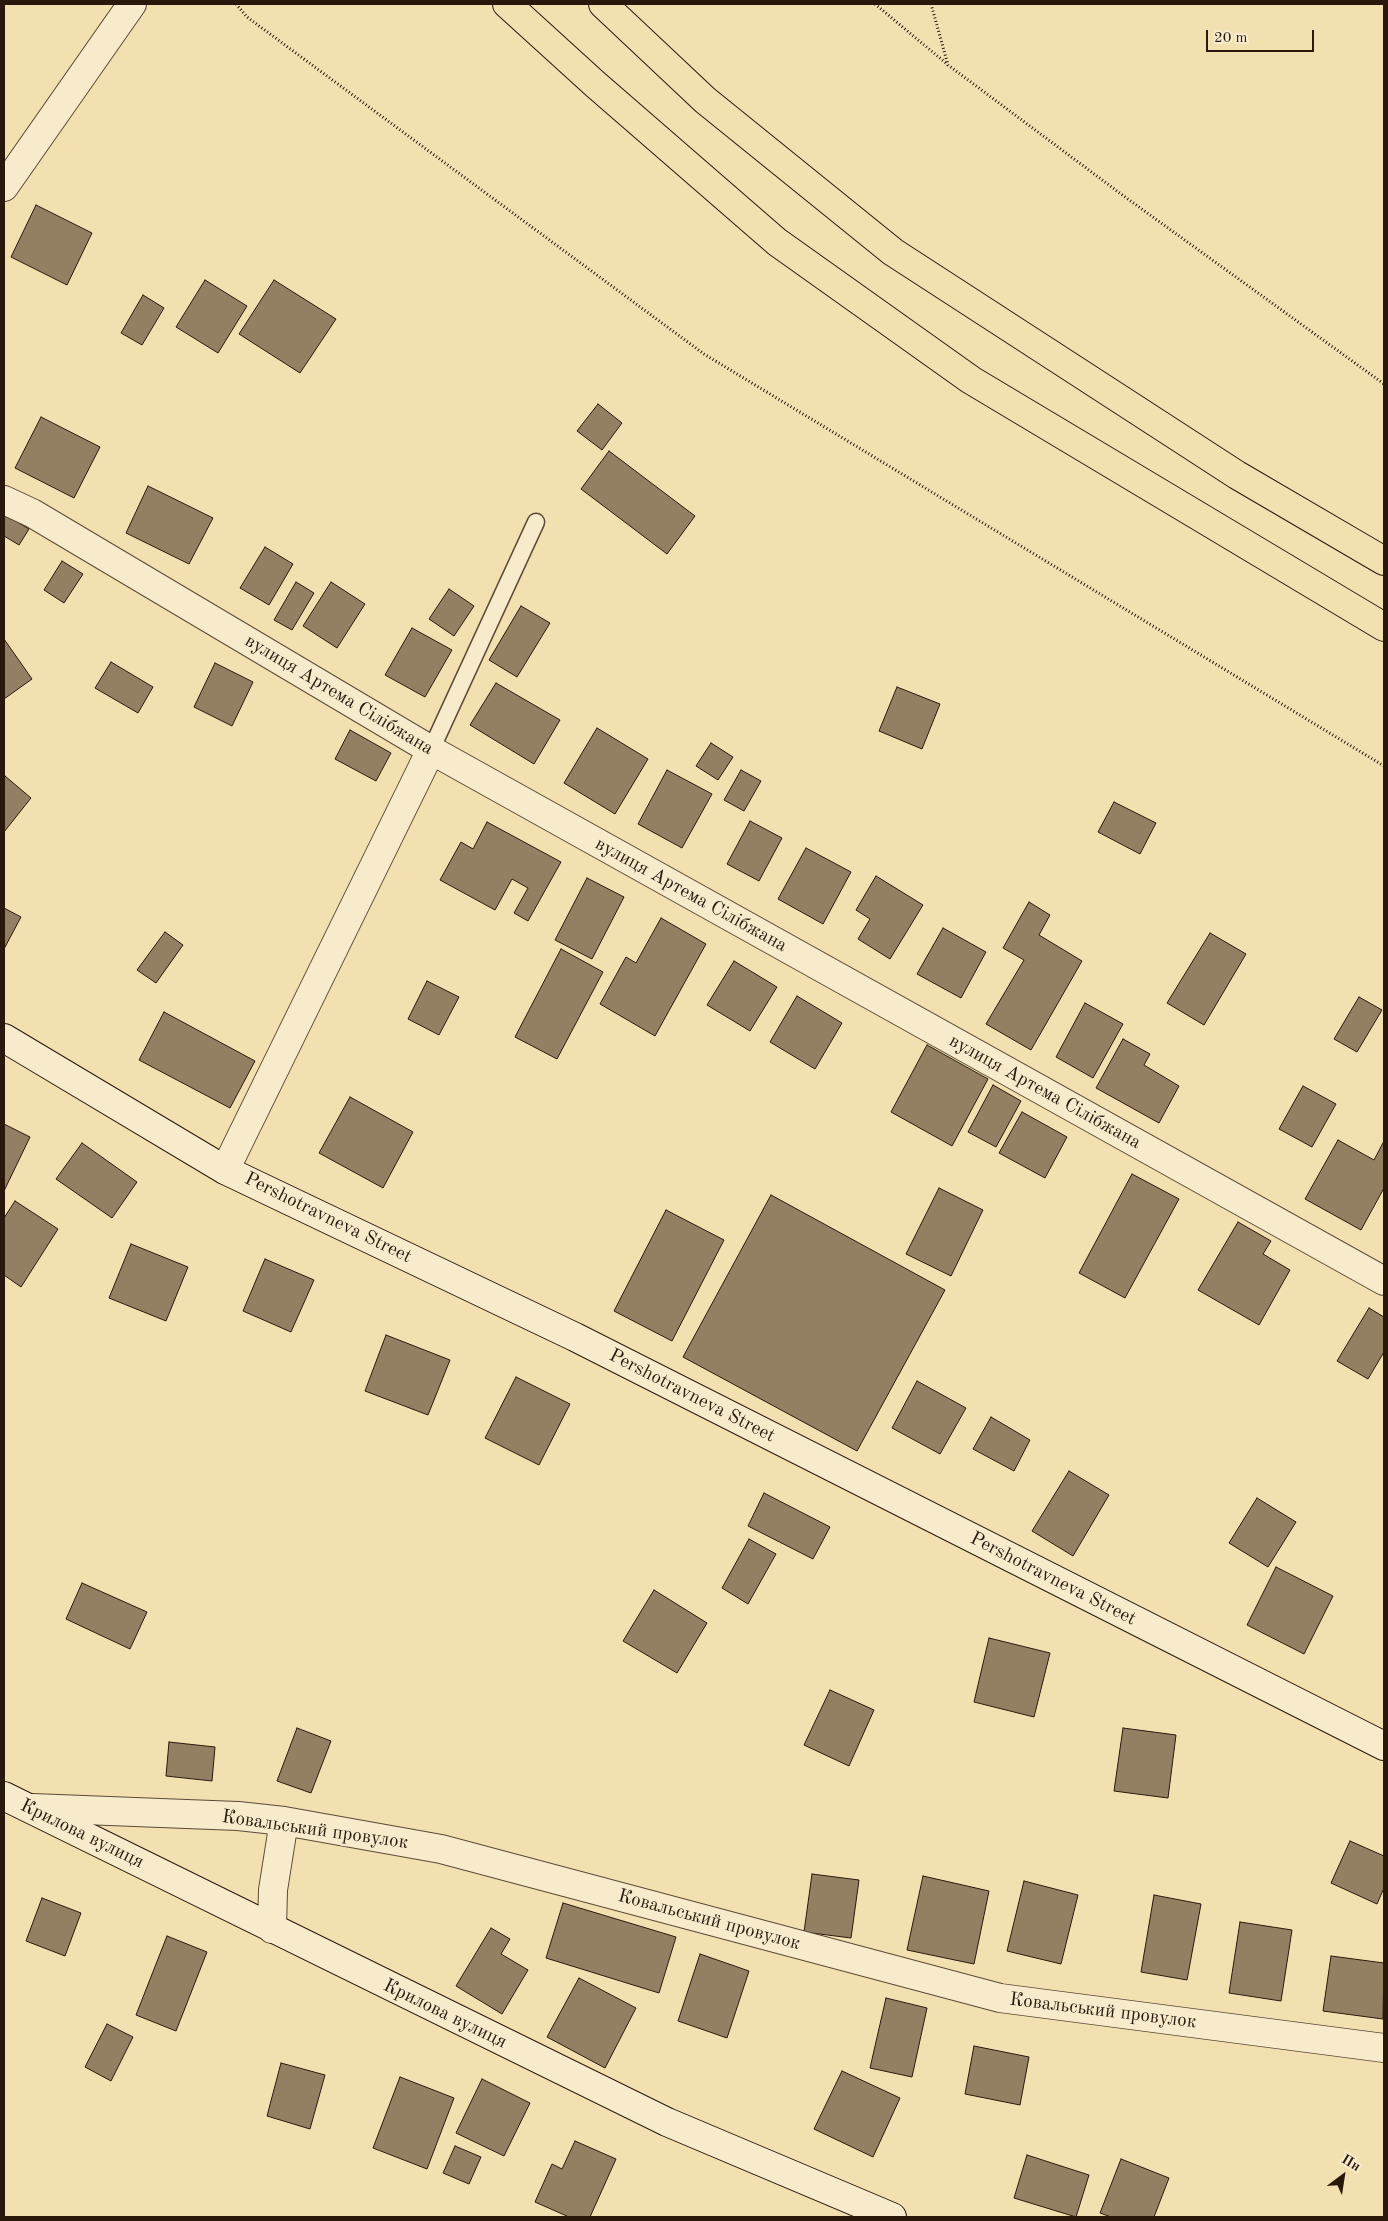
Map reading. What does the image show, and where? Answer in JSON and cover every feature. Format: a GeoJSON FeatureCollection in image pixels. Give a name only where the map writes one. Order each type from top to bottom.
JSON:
{"type":"FeatureCollection","features":[{"type":"Feature","properties":{"kind":"highway"},"geometry":{"type":"LineString","coordinates":[[507,4],[595,84],[777,242],[963,374],[1384,626]]}},
{"type":"Feature","properties":{"kind":"highway"},"geometry":{"type":"LineString","coordinates":[[603,4],[705,100],[893,252],[1237,475],[1384,561]]}},
{"type":"Feature","properties":{"kind":"street"},"geometry":{"type":"LineString","coordinates":[[4,187],[132,4]]}},
{"type":"Feature","properties":{"kind":"street","name":"вулиця Артема Сілібжана"},"geometry":{"type":"LineString","coordinates":[[4,500],[32,514],[431,750],[1384,1281]]}},
{"type":"Feature","properties":{"kind":"street"},"geometry":{"type":"LineString","coordinates":[[225,1170],[431,750]]}},
{"type":"Feature","properties":{"kind":"street","name":"Pershotravneva Street"},"geometry":{"type":"LineString","coordinates":[[4,1038],[225,1170],[575,1336],[1384,1746]]}},
{"type":"Feature","properties":{"kind":"street","name":"Крилова вулиця"},"geometry":{"type":"LineString","coordinates":[[4,1796],[32,1808],[272,1929],[667,2122],[892,2217]]}},
{"type":"Feature","properties":{"kind":"street","name":"Ковальський провулок"},"geometry":{"type":"LineString","coordinates":[[32,1808],[238,1816],[284,1821],[441,1849],[1000,1998],[1384,2048]]}},
{"type":"Feature","properties":{"kind":"street"},"geometry":{"type":"LineString","coordinates":[[272,1929],[273,1890],[284,1821]]}},
{"type":"Feature","properties":{"kind":"lane"},"geometry":{"type":"LineString","coordinates":[[431,750],[536,522]]}},
{"type":"Feature","properties":{"kind":"path"},"geometry":{"type":"LineString","coordinates":[[236,4],[246,17],[704,354],[1384,766]]}},
{"type":"Feature","properties":{"kind":"path"},"geometry":{"type":"LineString","coordinates":[[875,4],[948,65],[1121,194],[1384,384]]}},
{"type":"Feature","properties":{"kind":"path"},"geometry":{"type":"LineString","coordinates":[[931,4],[948,65]]}},
{"type":"Feature","properties":{"kind":"building"},"geometry":{"type":"Polygon","coordinates":[[[36,205],[92,233],[67,285],[11,257],[36,205]]]}},
{"type":"Feature","properties":{"kind":"building"},"geometry":{"type":"Polygon","coordinates":[[[205,280],[247,306],[218,353],[176,327],[205,280]]]}},
{"type":"Feature","properties":{"kind":"building"},"geometry":{"type":"Polygon","coordinates":[[[274,280],[336,319],[300,373],[239,334],[274,280]]]}},
{"type":"Feature","properties":{"kind":"building"},"geometry":{"type":"Polygon","coordinates":[[[143,295],[164,308],[142,345],[121,333],[143,295]]]}},
{"type":"Feature","properties":{"kind":"building"},"geometry":{"type":"Polygon","coordinates":[[[598,404],[622,423],[602,450],[577,431],[598,404]]]}},
{"type":"Feature","properties":{"kind":"building"},"geometry":{"type":"Polygon","coordinates":[[[41,417],[100,447],[74,498],[15,468],[41,417]]]}},
{"type":"Feature","properties":{"kind":"building"},"geometry":{"type":"Polygon","coordinates":[[[609,451],[695,516],[667,554],[581,489],[609,451]]]}},
{"type":"Feature","properties":{"kind":"building"},"geometry":{"type":"Polygon","coordinates":[[[148,486],[213,518],[189,564],[126,533],[148,486]]]}},
{"type":"Feature","properties":{"kind":"building"},"geometry":{"type":"Polygon","coordinates":[[[4,514],[29,529],[19,545],[4,536],[4,514]]]}},
{"type":"Feature","properties":{"kind":"building"},"geometry":{"type":"Polygon","coordinates":[[[265,547],[293,564],[269,605],[240,588],[265,547]]]}},
{"type":"Feature","properties":{"kind":"building"},"geometry":{"type":"Polygon","coordinates":[[[62,561],[83,574],[64,603],[44,590],[62,561]]]}},
{"type":"Feature","properties":{"kind":"building"},"geometry":{"type":"Polygon","coordinates":[[[296,582],[314,593],[292,630],[274,620],[296,582]]]}},
{"type":"Feature","properties":{"kind":"building"},"geometry":{"type":"Polygon","coordinates":[[[331,582],[365,604],[337,648],[303,626],[331,582]]]}},
{"type":"Feature","properties":{"kind":"building"},"geometry":{"type":"Polygon","coordinates":[[[449,589],[474,606],[454,636],[429,619],[449,589]]]}},
{"type":"Feature","properties":{"kind":"building"},"geometry":{"type":"Polygon","coordinates":[[[521,606],[550,623],[517,677],[489,660],[521,606]]]}},
{"type":"Feature","properties":{"kind":"building"},"geometry":{"type":"Polygon","coordinates":[[[412,628],[452,650],[425,697],[385,675],[412,628]]]}},
{"type":"Feature","properties":{"kind":"building"},"geometry":{"type":"Polygon","coordinates":[[[4,639],[32,679],[4,699],[4,639]]]}},
{"type":"Feature","properties":{"kind":"building"},"geometry":{"type":"Polygon","coordinates":[[[111,662],[153,687],[138,713],[95,688],[111,662]]]}},
{"type":"Feature","properties":{"kind":"building"},"geometry":{"type":"Polygon","coordinates":[[[215,663],[253,682],[232,726],[194,707],[215,663]]]}},
{"type":"Feature","properties":{"kind":"building"},"geometry":{"type":"Polygon","coordinates":[[[496,683],[560,720],[534,764],[470,725],[496,683]]]}},
{"type":"Feature","properties":{"kind":"building"},"geometry":{"type":"Polygon","coordinates":[[[897,687],[940,704],[922,749],[879,731],[897,687]]]}},
{"type":"Feature","properties":{"kind":"building"},"geometry":{"type":"Polygon","coordinates":[[[597,728],[648,759],[615,814],[564,783],[597,728]]]}},
{"type":"Feature","properties":{"kind":"building"},"geometry":{"type":"Polygon","coordinates":[[[350,730],[391,753],[376,781],[335,759],[350,730]]]}},
{"type":"Feature","properties":{"kind":"building"},"geometry":{"type":"Polygon","coordinates":[[[711,743],[733,757],[718,780],[696,766],[711,743]]]}},
{"type":"Feature","properties":{"kind":"building"},"geometry":{"type":"Polygon","coordinates":[[[667,770],[712,794],[682,848],[638,824],[667,770]]]}},
{"type":"Feature","properties":{"kind":"building"},"geometry":{"type":"Polygon","coordinates":[[[741,770],[761,781],[744,811],[724,800],[741,770]]]}},
{"type":"Feature","properties":{"kind":"building"},"geometry":{"type":"Polygon","coordinates":[[[4,777],[31,798],[4,832],[4,777]]]}},
{"type":"Feature","properties":{"kind":"building"},"geometry":{"type":"Polygon","coordinates":[[[1114,802],[1156,823],[1140,854],[1098,832],[1114,802]]]}},
{"type":"Feature","properties":{"kind":"building"},"geometry":{"type":"Polygon","coordinates":[[[750,821],[782,838],[759,881],[727,864],[750,821]]]}},
{"type":"Feature","properties":{"kind":"building"},"geometry":{"type":"Polygon","coordinates":[[[487,822],[561,862],[528,921],[514,913],[528,888],[512,879],[495,910],[440,880],[461,842],[473,849],[487,822]]]}},
{"type":"Feature","properties":{"kind":"building"},"geometry":{"type":"Polygon","coordinates":[[[806,848],[851,872],[823,924],[778,899],[806,848]]]}},
{"type":"Feature","properties":{"kind":"building"},"geometry":{"type":"Polygon","coordinates":[[[876,876],[923,905],[890,959],[858,939],[870,919],[856,910],[876,876]]]}},
{"type":"Feature","properties":{"kind":"building"},"geometry":{"type":"Polygon","coordinates":[[[587,878],[624,897],[592,959],[555,940],[587,878]]]}},
{"type":"Feature","properties":{"kind":"building"},"geometry":{"type":"Polygon","coordinates":[[[1029,902],[1050,915],[1039,935],[1082,961],[1031,1050],[986,1024],[1024,960],[1003,948],[1029,902]]]}},
{"type":"Feature","properties":{"kind":"building"},"geometry":{"type":"Polygon","coordinates":[[[4,908],[21,917],[4,949],[4,908]]]}},
{"type":"Feature","properties":{"kind":"building"},"geometry":{"type":"Polygon","coordinates":[[[661,918],[706,944],[655,1036],[600,1004],[626,957],[636,963],[661,918]]]}},
{"type":"Feature","properties":{"kind":"building"},"geometry":{"type":"Polygon","coordinates":[[[943,928],[986,952],[961,998],[917,974],[943,928]]]}},
{"type":"Feature","properties":{"kind":"building"},"geometry":{"type":"Polygon","coordinates":[[[165,932],[183,945],[156,983],[137,970],[165,932]]]}},
{"type":"Feature","properties":{"kind":"building"},"geometry":{"type":"Polygon","coordinates":[[[1210,933],[1246,954],[1204,1025],[1167,1003],[1210,933]]]}},
{"type":"Feature","properties":{"kind":"building"},"geometry":{"type":"Polygon","coordinates":[[[561,949],[603,972],[557,1059],[515,1037],[561,949]]]}},
{"type":"Feature","properties":{"kind":"building"},"geometry":{"type":"Polygon","coordinates":[[[734,961],[777,987],[750,1031],[707,1005],[734,961]]]}},
{"type":"Feature","properties":{"kind":"building"},"geometry":{"type":"Polygon","coordinates":[[[427,981],[459,997],[439,1035],[408,1019],[427,981]]]}},
{"type":"Feature","properties":{"kind":"building"},"geometry":{"type":"Polygon","coordinates":[[[797,996],[842,1023],[815,1069],[770,1042],[797,996]]]}},
{"type":"Feature","properties":{"kind":"building"},"geometry":{"type":"Polygon","coordinates":[[[1359,997],[1382,1010],[1357,1052],[1334,1039],[1359,997]]]}},
{"type":"Feature","properties":{"kind":"building"},"geometry":{"type":"Polygon","coordinates":[[[1085,1003],[1123,1024],[1093,1078],[1056,1057],[1085,1003]]]}},
{"type":"Feature","properties":{"kind":"building"},"geometry":{"type":"Polygon","coordinates":[[[164,1012],[255,1061],[230,1108],[139,1060],[164,1012]]]}},
{"type":"Feature","properties":{"kind":"building"},"geometry":{"type":"Polygon","coordinates":[[[1123,1039],[1150,1054],[1144,1065],[1179,1086],[1159,1123],[1096,1088],[1123,1039]]]}},
{"type":"Feature","properties":{"kind":"building"},"geometry":{"type":"Polygon","coordinates":[[[927,1045],[988,1079],[952,1146],[891,1112],[927,1045]]]}},
{"type":"Feature","properties":{"kind":"building"},"geometry":{"type":"Polygon","coordinates":[[[993,1085],[1021,1101],[996,1147],[968,1132],[993,1085]]]}},
{"type":"Feature","properties":{"kind":"building"},"geometry":{"type":"Polygon","coordinates":[[[1303,1086],[1336,1104],[1312,1147],[1279,1129],[1303,1086]]]}},
{"type":"Feature","properties":{"kind":"building"},"geometry":{"type":"Polygon","coordinates":[[[350,1097],[413,1132],[383,1188],[319,1153],[350,1097]]]}},
{"type":"Feature","properties":{"kind":"building"},"geometry":{"type":"Polygon","coordinates":[[[1022,1112],[1067,1137],[1045,1178],[999,1153],[1022,1112]]]}},
{"type":"Feature","properties":{"kind":"building"},"geometry":{"type":"Polygon","coordinates":[[[4,1124],[30,1137],[4,1191],[4,1124]]]}},
{"type":"Feature","properties":{"kind":"building"},"geometry":{"type":"Polygon","coordinates":[[[1338,1140],[1374,1160],[1384,1141],[1384,1188],[1361,1230],[1305,1199],[1338,1140]]]}},
{"type":"Feature","properties":{"kind":"building"},"geometry":{"type":"Polygon","coordinates":[[[82,1143],[137,1182],[112,1218],[56,1179],[82,1143]]]}},
{"type":"Feature","properties":{"kind":"building"},"geometry":{"type":"Polygon","coordinates":[[[1132,1174],[1179,1199],[1125,1298],[1079,1273],[1132,1174]]]}},
{"type":"Feature","properties":{"kind":"building"},"geometry":{"type":"Polygon","coordinates":[[[939,1188],[983,1210],[951,1276],[906,1254],[939,1188]]]}},
{"type":"Feature","properties":{"kind":"building"},"geometry":{"type":"Polygon","coordinates":[[[771,1195],[945,1290],[857,1451],[683,1357],[771,1195]]]}},
{"type":"Feature","properties":{"kind":"building"},"geometry":{"type":"Polygon","coordinates":[[[15,1201],[58,1229],[21,1287],[4,1275],[4,1218],[15,1201]]]}},
{"type":"Feature","properties":{"kind":"building"},"geometry":{"type":"Polygon","coordinates":[[[666,1210],[724,1240],[672,1341],[614,1311],[666,1210]]]}},
{"type":"Feature","properties":{"kind":"building"},"geometry":{"type":"Polygon","coordinates":[[[1238,1222],[1271,1241],[1263,1254],[1290,1270],[1259,1325],[1198,1290],[1238,1222]]]}},
{"type":"Feature","properties":{"kind":"building"},"geometry":{"type":"Polygon","coordinates":[[[131,1244],[188,1267],[166,1321],[109,1298],[131,1244]]]}},
{"type":"Feature","properties":{"kind":"building"},"geometry":{"type":"Polygon","coordinates":[[[265,1259],[314,1280],[291,1332],[243,1311],[265,1259]]]}},
{"type":"Feature","properties":{"kind":"building"},"geometry":{"type":"Polygon","coordinates":[[[1369,1308],[1384,1317],[1384,1352],[1368,1379],[1337,1361],[1369,1308]]]}},
{"type":"Feature","properties":{"kind":"building"},"geometry":{"type":"Polygon","coordinates":[[[386,1335],[450,1360],[428,1415],[365,1391],[386,1335]]]}},
{"type":"Feature","properties":{"kind":"building"},"geometry":{"type":"Polygon","coordinates":[[[516,1377],[570,1404],[539,1465],[485,1438],[516,1377]]]}},
{"type":"Feature","properties":{"kind":"building"},"geometry":{"type":"Polygon","coordinates":[[[917,1381],[966,1408],[940,1454],[892,1428],[917,1381]]]}},
{"type":"Feature","properties":{"kind":"building"},"geometry":{"type":"Polygon","coordinates":[[[991,1417],[1030,1440],[1014,1471],[973,1449],[991,1417]]]}},
{"type":"Feature","properties":{"kind":"building"},"geometry":{"type":"Polygon","coordinates":[[[1069,1471],[1109,1495],[1073,1556],[1032,1531],[1069,1471]]]}},
{"type":"Feature","properties":{"kind":"building"},"geometry":{"type":"Polygon","coordinates":[[[764,1493],[830,1527],[813,1559],[748,1526],[764,1493]]]}},
{"type":"Feature","properties":{"kind":"building"},"geometry":{"type":"Polygon","coordinates":[[[1257,1498],[1296,1522],[1268,1567],[1229,1543],[1257,1498]]]}},
{"type":"Feature","properties":{"kind":"building"},"geometry":{"type":"Polygon","coordinates":[[[749,1539],[776,1554],[748,1604],[722,1588],[749,1539]]]}},
{"type":"Feature","properties":{"kind":"building"},"geometry":{"type":"Polygon","coordinates":[[[1276,1567],[1333,1596],[1304,1654],[1247,1625],[1276,1567]]]}},
{"type":"Feature","properties":{"kind":"building"},"geometry":{"type":"Polygon","coordinates":[[[82,1583],[147,1612],[130,1649],[66,1619],[82,1583]]]}},
{"type":"Feature","properties":{"kind":"building"},"geometry":{"type":"Polygon","coordinates":[[[654,1590],[707,1623],[677,1673],[623,1641],[654,1590]]]}},
{"type":"Feature","properties":{"kind":"building"},"geometry":{"type":"Polygon","coordinates":[[[989,1638],[1050,1653],[1034,1717],[974,1702],[989,1638]]]}},
{"type":"Feature","properties":{"kind":"building"},"geometry":{"type":"Polygon","coordinates":[[[830,1690],[874,1710],[849,1766],[804,1745],[830,1690]]]}},
{"type":"Feature","properties":{"kind":"building"},"geometry":{"type":"Polygon","coordinates":[[[297,1728],[331,1741],[311,1793],[277,1781],[297,1728]]]}},
{"type":"Feature","properties":{"kind":"building"},"geometry":{"type":"Polygon","coordinates":[[[1123,1728],[1176,1735],[1168,1798],[1114,1791],[1123,1728]]]}},
{"type":"Feature","properties":{"kind":"building"},"geometry":{"type":"Polygon","coordinates":[[[169,1742],[215,1747],[212,1781],[166,1776],[169,1742]]]}},
{"type":"Feature","properties":{"kind":"building"},"geometry":{"type":"Polygon","coordinates":[[[1350,1841],[1384,1856],[1384,1888],[1377,1904],[1331,1883],[1350,1841]]]}},
{"type":"Feature","properties":{"kind":"building"},"geometry":{"type":"Polygon","coordinates":[[[812,1874],[859,1880],[851,1938],[804,1932],[812,1874]]]}},
{"type":"Feature","properties":{"kind":"building"},"geometry":{"type":"Polygon","coordinates":[[[923,1876],[989,1891],[974,1964],[907,1950],[923,1876]]]}},
{"type":"Feature","properties":{"kind":"building"},"geometry":{"type":"Polygon","coordinates":[[[1024,1881],[1078,1895],[1061,1964],[1007,1951],[1024,1881]]]}},
{"type":"Feature","properties":{"kind":"building"},"geometry":{"type":"Polygon","coordinates":[[[1154,1895],[1201,1904],[1187,1980],[1141,1972],[1154,1895]]]}},
{"type":"Feature","properties":{"kind":"building"},"geometry":{"type":"Polygon","coordinates":[[[42,1898],[81,1913],[65,1956],[26,1941],[42,1898]]]}},
{"type":"Feature","properties":{"kind":"building"},"geometry":{"type":"Polygon","coordinates":[[[563,1903],[676,1937],[659,1993],[546,1958],[563,1903]]]}},
{"type":"Feature","properties":{"kind":"building"},"geometry":{"type":"Polygon","coordinates":[[[1240,1922],[1292,1930],[1281,2001],[1229,1993],[1240,1922]]]}},
{"type":"Feature","properties":{"kind":"building"},"geometry":{"type":"Polygon","coordinates":[[[491,1928],[510,1939],[501,1954],[528,1970],[502,2014],[456,1986],[491,1928]]]}},
{"type":"Feature","properties":{"kind":"building"},"geometry":{"type":"Polygon","coordinates":[[[167,1936],[207,1952],[176,2031],[136,2015],[167,1936]]]}},
{"type":"Feature","properties":{"kind":"building"},"geometry":{"type":"Polygon","coordinates":[[[700,1954],[749,1971],[727,2038],[678,2021],[700,1954]]]}},
{"type":"Feature","properties":{"kind":"building"},"geometry":{"type":"Polygon","coordinates":[[[1331,1956],[1384,1963],[1383,2019],[1323,2011],[1331,1956]]]}},
{"type":"Feature","properties":{"kind":"building"},"geometry":{"type":"Polygon","coordinates":[[[579,1978],[636,2008],[605,2068],[547,2037],[579,1978]]]}},
{"type":"Feature","properties":{"kind":"building"},"geometry":{"type":"Polygon","coordinates":[[[886,1998],[927,2008],[912,2077],[870,2068],[886,1998]]]}},
{"type":"Feature","properties":{"kind":"building"},"geometry":{"type":"Polygon","coordinates":[[[107,2024],[133,2037],[111,2081],[85,2067],[107,2024]]]}},
{"type":"Feature","properties":{"kind":"building"},"geometry":{"type":"Polygon","coordinates":[[[974,2046],[1029,2057],[1020,2105],[965,2094],[974,2046]]]}},
{"type":"Feature","properties":{"kind":"building"},"geometry":{"type":"Polygon","coordinates":[[[281,2063],[325,2075],[310,2129],[267,2116],[281,2063]]]}},
{"type":"Feature","properties":{"kind":"building"},"geometry":{"type":"Polygon","coordinates":[[[842,2071],[900,2098],[873,2157],[814,2129],[842,2071]]]}},
{"type":"Feature","properties":{"kind":"building"},"geometry":{"type":"Polygon","coordinates":[[[400,2077],[454,2098],[427,2169],[373,2148],[400,2077]]]}},
{"type":"Feature","properties":{"kind":"building"},"geometry":{"type":"Polygon","coordinates":[[[482,2079],[530,2103],[504,2156],[456,2133],[482,2079]]]}},
{"type":"Feature","properties":{"kind":"building"},"geometry":{"type":"Polygon","coordinates":[[[575,2141],[616,2159],[590,2217],[569,2217],[535,2202],[552,2164],[562,2169],[575,2141]]]}},
{"type":"Feature","properties":{"kind":"building"},"geometry":{"type":"Polygon","coordinates":[[[455,2146],[481,2157],[469,2184],[443,2173],[455,2146]]]}},
{"type":"Feature","properties":{"kind":"building"},"geometry":{"type":"Polygon","coordinates":[[[1027,2155],[1089,2175],[1076,2217],[1014,2198],[1027,2155]]]}},
{"type":"Feature","properties":{"kind":"building"},"geometry":{"type":"Polygon","coordinates":[[[1121,2159],[1169,2178],[1154,2217],[1111,2217],[1100,2213],[1121,2159]]]}}]}
